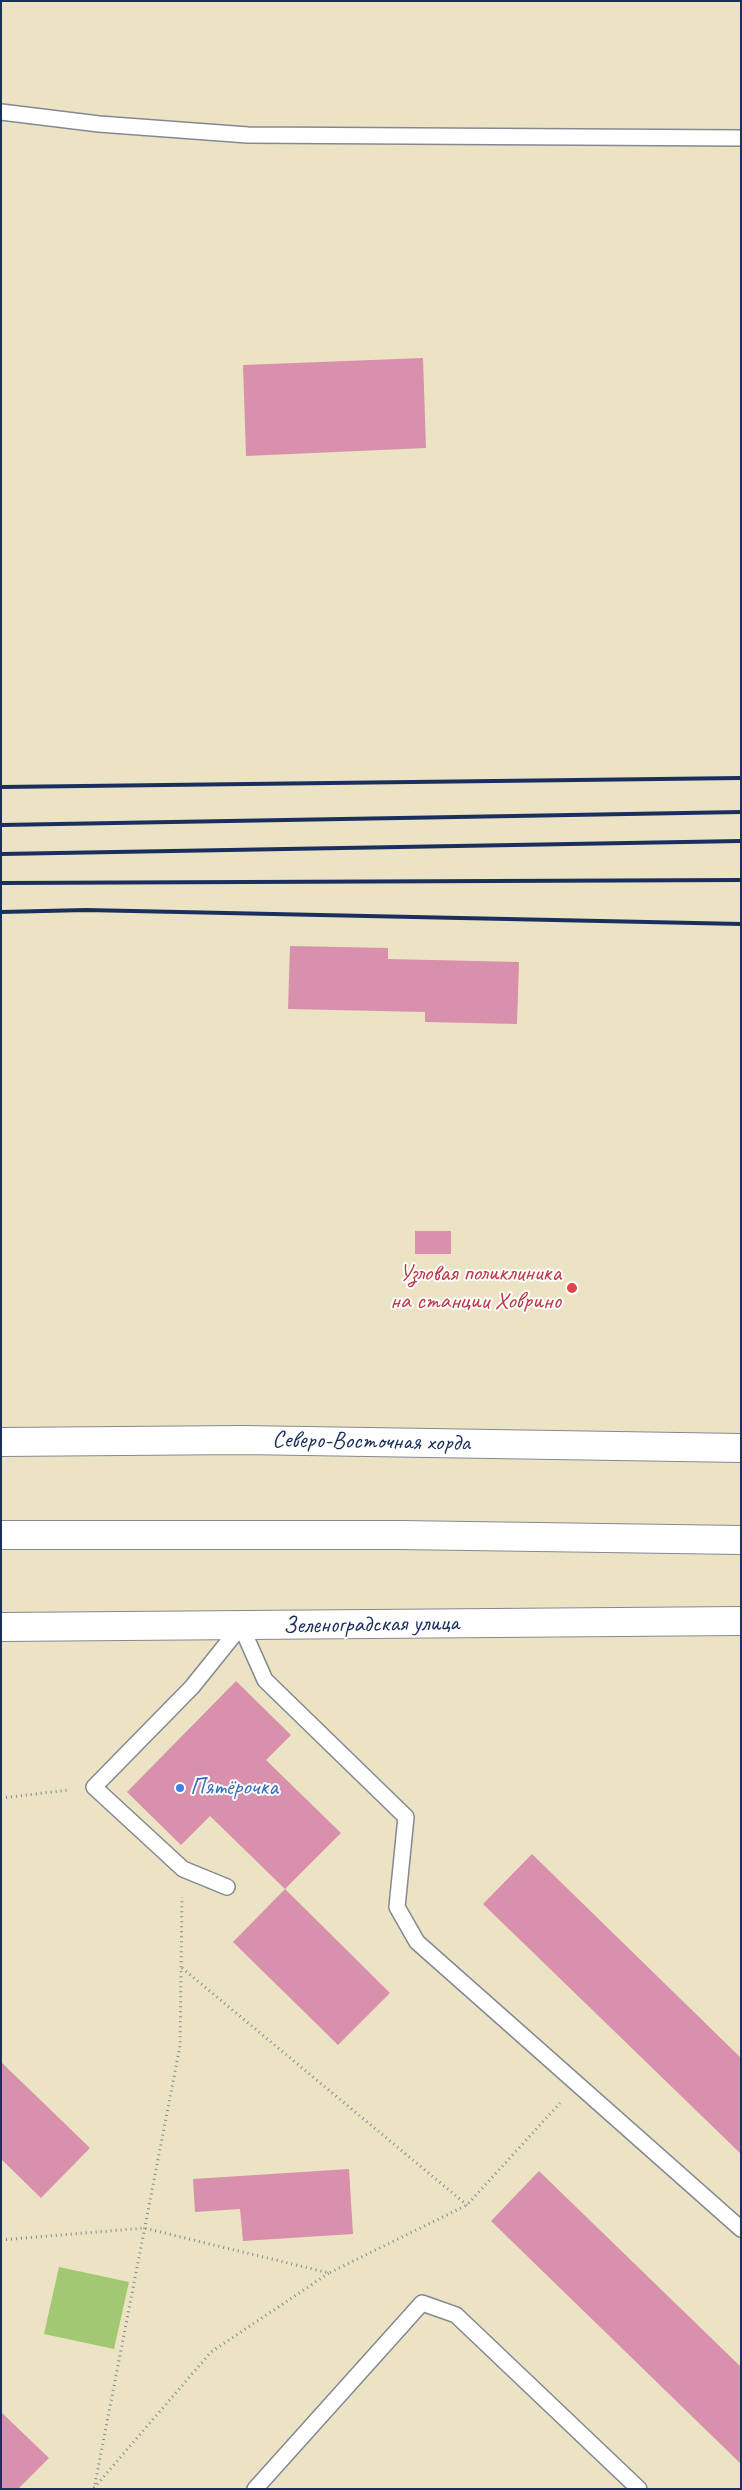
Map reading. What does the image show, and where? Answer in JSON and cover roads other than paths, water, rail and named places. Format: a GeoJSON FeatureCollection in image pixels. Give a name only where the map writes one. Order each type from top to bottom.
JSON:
{"type":"FeatureCollection","features":[{"type":"Feature","properties":{"kind":"main road","name":"Северо-Восточная хорда"},"geometry":{"type":"LineString","coordinates":[[1,1442],[243,1440],[741,1448]]}},
{"type":"Feature","properties":{"kind":"main road"},"geometry":{"type":"LineString","coordinates":[[1,1535],[400,1535],[741,1540]]}},
{"type":"Feature","properties":{"kind":"main road","name":"Зеленоградская улица"},"geometry":{"type":"LineString","coordinates":[[1,1627],[741,1620]]}},
{"type":"Feature","properties":{"kind":"lane"},"geometry":{"type":"LineString","coordinates":[[1,112],[99,124],[248,135],[741,138]]}},
{"type":"Feature","properties":{"kind":"lane"},"geometry":{"type":"LineString","coordinates":[[227,1887],[183,1869],[94,1787],[192,1687],[241,1626],[265,1680],[406,1817],[397,1907],[416,1942],[741,2229]]}},
{"type":"Feature","properties":{"kind":"lane"},"geometry":{"type":"LineString","coordinates":[[255,2489],[422,2303],[456,2315],[639,2489]]}},
{"type":"Feature","properties":{"kind":"railway"},"geometry":{"type":"LineString","coordinates":[[1,787],[741,778]]}},
{"type":"Feature","properties":{"kind":"railway"},"geometry":{"type":"LineString","coordinates":[[1,825],[741,812]]}},
{"type":"Feature","properties":{"kind":"railway"},"geometry":{"type":"LineString","coordinates":[[1,854],[741,841]]}},
{"type":"Feature","properties":{"kind":"railway"},"geometry":{"type":"LineString","coordinates":[[1,883],[741,880]]}},
{"type":"Feature","properties":{"kind":"railway"},"geometry":{"type":"LineString","coordinates":[[1,912],[86,910],[741,924]]}},
{"type":"Feature","properties":{"kind":"place","name":"Узловая поликлиника на станции Ховрино"},"geometry":{"type":"Point","coordinates":[572,1288]}},
{"type":"Feature","properties":{"kind":"place","name":"Пятёрочка"},"geometry":{"type":"Point","coordinates":[180,1788]}}]}
